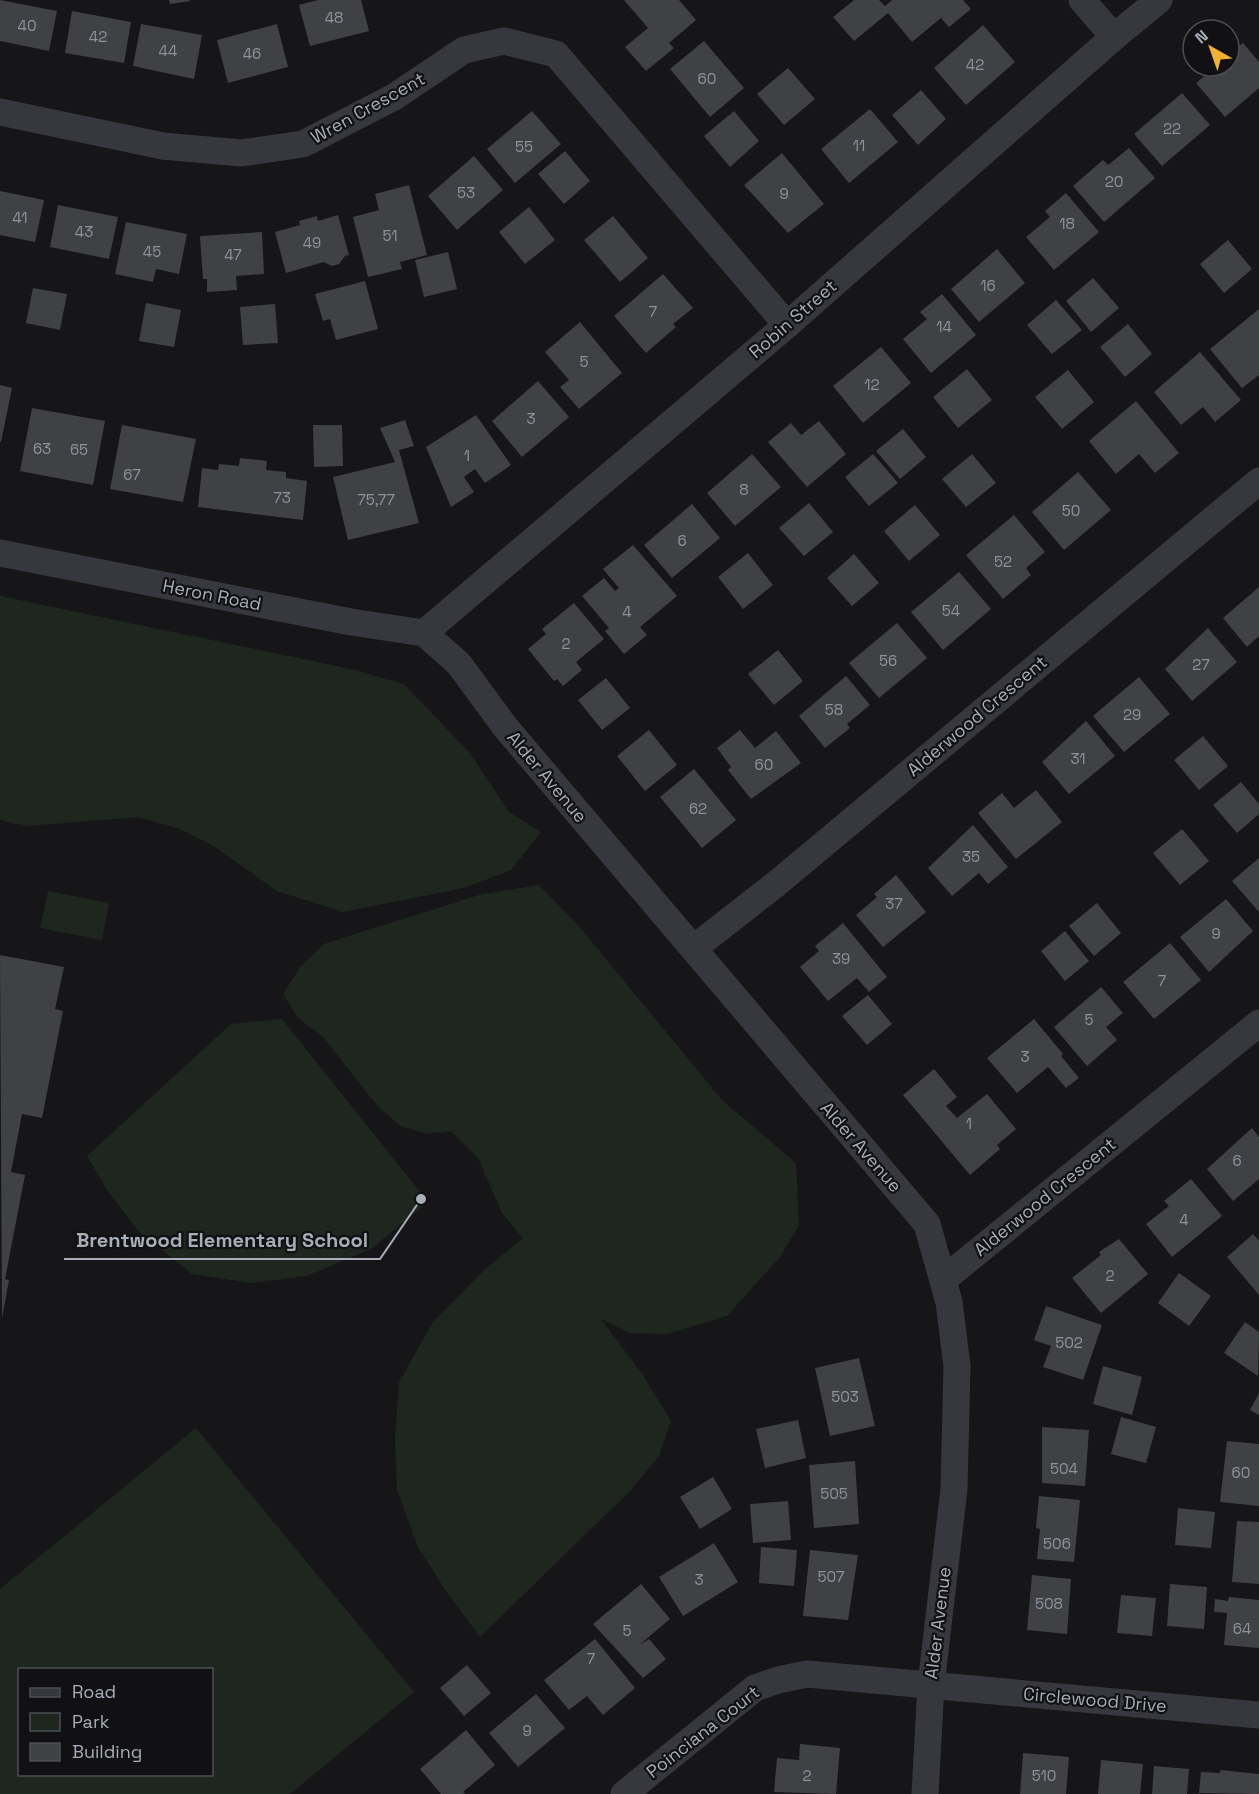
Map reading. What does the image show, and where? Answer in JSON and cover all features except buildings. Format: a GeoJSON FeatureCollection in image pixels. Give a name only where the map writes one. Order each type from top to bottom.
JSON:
{"type":"FeatureCollection","features":[{"type":"Feature","properties":{"kind":"street"},"geometry":{"type":"LineString","coordinates":[[1082,0],[1114,37]]}},
{"type":"Feature","properties":{"kind":"street","name":"Robin Street"},"geometry":{"type":"LineString","coordinates":[[424,633],[787,325],[1159,0]]}},
{"type":"Feature","properties":{"kind":"street","name":"Wren Crescent"},"geometry":{"type":"LineString","coordinates":[[0,112],[163,146],[241,153],[303,144],[394,97],[464,50],[504,41],[556,54],[787,325]]}},
{"type":"Feature","properties":{"kind":"street","name":"Alderwood Crescent"},"geometry":{"type":"LineString","coordinates":[[694,948],[785,876],[1259,482]]}},
{"type":"Feature","properties":{"kind":"street","name":"Heron Road"},"geometry":{"type":"LineString","coordinates":[[0,553],[351,622],[424,633]]}},
{"type":"Feature","properties":{"kind":"street","name":"Alder Avenue"},"geometry":{"type":"LineString","coordinates":[[424,633],[459,664],[506,728],[927,1224],[949,1302],[957,1366],[954,1489],[931,1684],[925,1794]]}},
{"type":"Feature","properties":{"kind":"street","name":"Alderwood Crescent"},"geometry":{"type":"LineString","coordinates":[[943,1280],[1259,1023]]}},
{"type":"Feature","properties":{"kind":"street","name":"Poinciana Court"},"geometry":{"type":"LineString","coordinates":[[624,1794],[736,1702],[755,1688],[770,1682],[807,1674],[931,1684]]}},
{"type":"Feature","properties":{"kind":"street","name":"Circlewood Drive"},"geometry":{"type":"LineString","coordinates":[[931,1684],[1259,1715]]}},
{"type":"Feature","properties":{"kind":"green space"},"geometry":{"type":"Polygon","coordinates":[[[0,596],[351,669],[404,684],[469,752],[509,812],[541,832],[511,870],[464,888],[343,912],[277,891],[215,847],[180,829],[138,817],[25,826],[0,820],[0,596]]]}},
{"type":"Feature","properties":{"kind":"green space"},"geometry":{"type":"Polygon","coordinates":[[[539,885],[578,925],[722,1100],[796,1163],[799,1225],[780,1257],[727,1316],[668,1334],[630,1333],[601,1319],[643,1375],[671,1421],[659,1456],[630,1491],[480,1637],[446,1591],[418,1547],[397,1490],[395,1439],[399,1382],[433,1322],[483,1271],[523,1238],[502,1213],[478,1158],[451,1131],[427,1134],[401,1126],[379,1108],[323,1037],[298,1018],[283,994],[301,966],[324,944],[482,894],[539,885]]]}},
{"type":"Feature","properties":{"kind":"green space"},"geometry":{"type":"Polygon","coordinates":[[[48,891],[109,903],[102,940],[40,928],[48,891]]]}},
{"type":"Feature","properties":{"kind":"green space"},"geometry":{"type":"Polygon","coordinates":[[[282,1019],[428,1202],[371,1249],[307,1276],[251,1283],[192,1274],[140,1233],[107,1190],[87,1156],[231,1024],[282,1019]]]}},
{"type":"Feature","properties":{"kind":"green space"},"geometry":{"type":"Polygon","coordinates":[[[196,1428],[414,1692],[290,1794],[0,1794],[0,1589],[196,1428]]]}},
{"type":"Feature","properties":{"kind":"place","name":"Brentwood Elementary School"},"geometry":{"type":"Point","coordinates":[421,1199]}}]}
